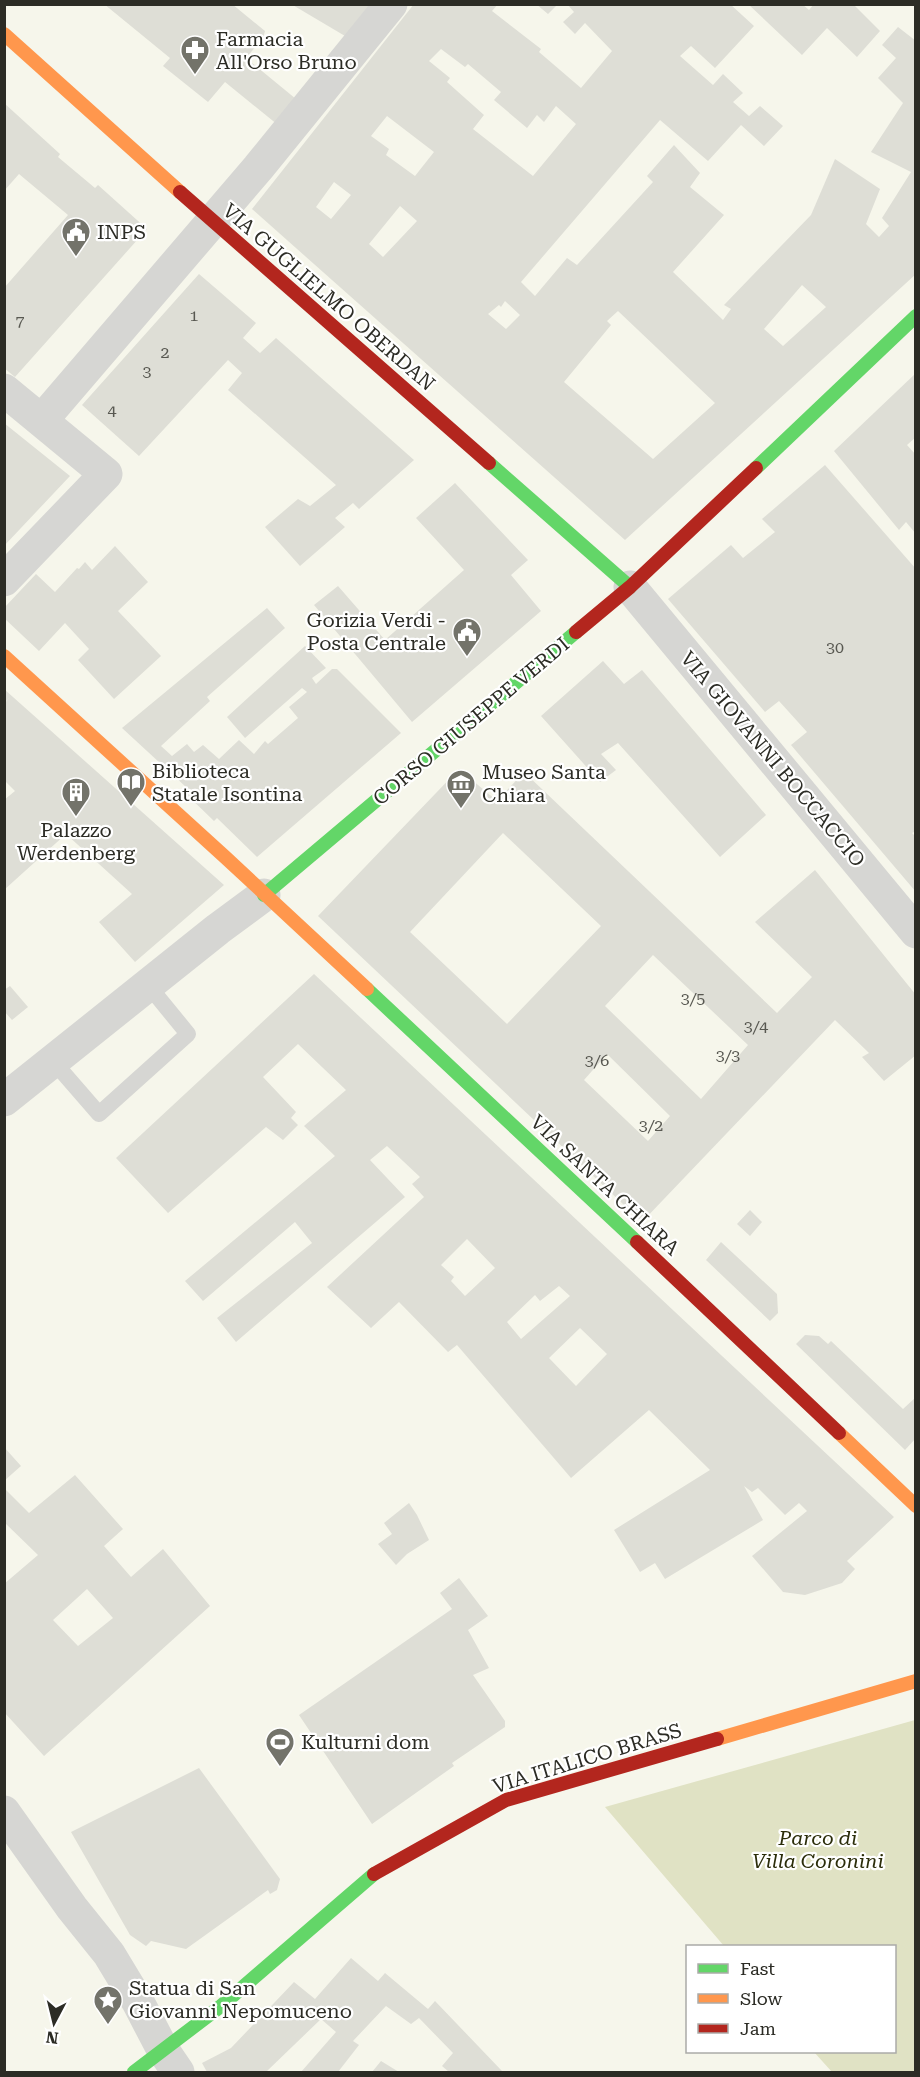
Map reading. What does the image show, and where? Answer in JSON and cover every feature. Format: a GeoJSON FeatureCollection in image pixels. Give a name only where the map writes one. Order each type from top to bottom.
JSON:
{"type":"FeatureCollection","features":[{"type":"Feature","properties":{"kind":"main road","name":"VIA GUGLIELMO OBERDAN"},"geometry":{"type":"LineString","coordinates":[[4,34],[212,220],[630,586]]}},
{"type":"Feature","properties":{"kind":"main road","name":"CORSO GIUSEPPE VERDI"},"geometry":{"type":"LineString","coordinates":[[264,895],[630,586],[915,316]]}},
{"type":"Feature","properties":{"kind":"main road","name":"VIA SANTA CHIARA"},"geometry":{"type":"LineString","coordinates":[[4,656],[659,1262],[915,1506]]}},
{"type":"Feature","properties":{"kind":"main road","name":"VIA ITALICO BRASS"},"geometry":{"type":"LineString","coordinates":[[134,2073],[171,2061],[220,2006],[377,1871],[506,1800],[915,1681]]}},
{"type":"Feature","properties":{"kind":"street"},"geometry":{"type":"LineString","coordinates":[[42,420],[258,168],[391,4]]}},
{"type":"Feature","properties":{"kind":"street"},"geometry":{"type":"LineString","coordinates":[[4,390],[106,474],[4,580]]}},
{"type":"Feature","properties":{"kind":"street","name":"VIA GIOVANNI BOCCACCIO"},"geometry":{"type":"LineString","coordinates":[[630,586],[915,932]]}},
{"type":"Feature","properties":{"kind":"street","name":"CORSO GIUSEPPE VERDI"},"geometry":{"type":"LineString","coordinates":[[4,1100],[264,895]]}},
{"type":"Feature","properties":{"kind":"street"},"geometry":{"type":"LineString","coordinates":[[4,1812],[72,1908],[109,1954],[171,2061]]}},
{"type":"Feature","properties":{"kind":"lane"},"geometry":{"type":"LineString","coordinates":[[53,1061],[99,1114],[188,1034],[147,985]]}},
{"type":"Feature","properties":{"kind":"green space","name":"Parco di Villa Coronini"},"geometry":{"type":"Polygon","coordinates":[[[915,1720],[915,2072],[832,2072],[815,2053],[896,2053],[896,1945],[723,1945],[605,1807],[915,1720]]]}},
{"type":"Feature","properties":{"kind":"building"},"geometry":{"type":"Polygon","coordinates":[[[104,4],[232,4],[265,31],[263,38],[246,58],[296,99],[278,125],[225,82],[208,102],[163,66],[170,58],[104,4]]]}},
{"type":"Feature","properties":{"kind":"building"},"geometry":{"type":"Polygon","coordinates":[[[291,4],[372,4],[345,36],[291,4]]]}},
{"type":"Feature","properties":{"kind":"building"},"geometry":{"type":"Polygon","coordinates":[[[414,4],[498,4],[492,11],[541,49],[539,52],[581,88],[612,51],[585,23],[575,34],[563,22],[574,12],[567,4],[730,4],[754,26],[715,68],[691,46],[680,56],[713,85],[723,74],[743,93],[733,102],[749,116],[760,106],[783,126],[764,146],[741,125],[708,161],[660,120],[521,282],[535,296],[567,258],[577,265],[653,182],[647,176],[674,145],[700,173],[690,187],[724,215],[673,272],[723,320],[731,309],[724,305],[811,215],[835,159],[880,189],[866,224],[879,237],[889,226],[882,218],[911,172],[871,152],[903,103],[878,78],[896,58],[882,45],[898,27],[916,41],[916,274],[625,540],[252,209],[414,4]],[[441,49],[429,61],[450,78],[447,82],[484,115],[473,129],[533,176],[576,124],[556,106],[544,122],[537,115],[527,128],[494,100],[501,92],[468,64],[465,67],[441,49]],[[387,116],[371,136],[389,149],[386,155],[415,176],[434,152],[387,116]],[[334,182],[316,207],[331,219],[351,195],[334,182]],[[400,206],[369,244],[383,257],[417,221],[400,206]],[[802,285],[764,329],[783,346],[826,307],[802,285]],[[505,301],[501,307],[499,305],[488,314],[506,329],[520,315],[505,301]],[[618,311],[607,321],[611,325],[564,382],[653,459],[715,403],[618,311]]]}},
{"type":"Feature","properties":{"kind":"building"},"geometry":{"type":"Polygon","coordinates":[[[536,4],[558,4],[548,14],[536,4]]]}},
{"type":"Feature","properties":{"kind":"building"},"geometry":{"type":"Polygon","coordinates":[[[748,4],[802,4],[809,10],[814,4],[853,4],[880,31],[857,57],[827,28],[802,55],[748,4]]]}},
{"type":"Feature","properties":{"kind":"building","name":"INPS"},"geometry":{"type":"Polygon","coordinates":[[[4,103],[60,154],[58,157],[95,188],[98,185],[147,229],[15,377],[4,368],[4,288],[68,215],[19,174],[4,191],[4,103]]]}},
{"type":"Feature","properties":{"kind":"building"},"geometry":{"type":"Polygon","coordinates":[[[199,274],[256,323],[243,338],[260,353],[276,338],[414,460],[359,509],[353,503],[335,518],[345,527],[300,566],[265,527],[298,499],[310,506],[336,485],[228,390],[242,373],[228,360],[139,456],[82,405],[199,274]]]}},
{"type":"Feature","properties":{"kind":"building"},"geometry":{"type":"Polygon","coordinates":[[[916,373],[916,437],[907,445],[916,455],[916,534],[906,522],[899,530],[834,451],[916,373]]]}},
{"type":"Feature","properties":{"kind":"building"},"geometry":{"type":"Polygon","coordinates":[[[4,423],[70,476],[4,546],[4,423]]]}},
{"type":"Feature","properties":{"kind":"building"},"geometry":{"type":"Polygon","coordinates":[[[825,465],[916,569],[916,831],[912,833],[916,837],[916,892],[791,745],[807,732],[779,701],[765,712],[668,599],[731,545],[743,558],[775,532],[762,519],[825,465]]]}},
{"type":"Feature","properties":{"kind":"building"},"geometry":{"type":"Polygon","coordinates":[[[455,483],[528,560],[511,575],[541,611],[412,722],[314,605],[338,586],[385,640],[464,570],[416,518],[455,483]]]}},
{"type":"Feature","properties":{"kind":"building"},"geometry":{"type":"Polygon","coordinates":[[[115,546],[148,582],[118,611],[161,656],[114,699],[78,660],[89,649],[65,623],[39,651],[4,618],[4,608],[36,574],[55,592],[77,568],[79,569],[85,562],[92,570],[115,546]]]}},
{"type":"Feature","properties":{"kind":"building"},"geometry":{"type":"Polygon","coordinates":[[[267,608],[285,628],[207,697],[210,701],[161,746],[172,756],[187,744],[194,752],[203,745],[219,759],[239,740],[254,754],[265,741],[268,744],[298,718],[289,707],[307,692],[302,688],[245,738],[227,717],[305,646],[326,668],[312,678],[316,684],[332,669],[337,669],[401,733],[257,857],[217,818],[214,821],[183,791],[186,787],[122,728],[267,608]]]}},
{"type":"Feature","properties":{"kind":"building"},"geometry":{"type":"Polygon","coordinates":[[[603,661],[624,684],[642,670],[766,815],[720,857],[618,743],[601,754],[616,770],[600,782],[541,716],[603,661]]]}},
{"type":"Feature","properties":{"kind":"building","name":"Palazzo Werdenberg"},"geometry":{"type":"Polygon","coordinates":[[[4,689],[224,885],[135,962],[99,922],[132,894],[66,834],[4,890],[4,800],[15,791],[4,780],[4,704],[9,698],[4,703],[4,689]]]}},
{"type":"Feature","properties":{"kind":"building"},"geometry":{"type":"Polygon","coordinates":[[[459,769],[497,801],[524,772],[777,1013],[812,977],[755,922],[815,870],[916,995],[916,1055],[884,1081],[862,1057],[869,1053],[835,1020],[642,1222],[318,916],[459,769]],[[503,833],[410,932],[507,1024],[601,926],[503,833]],[[653,955],[605,1006],[701,1099],[748,1045],[653,955]],[[607,1054],[584,1080],[648,1141],[670,1116],[607,1054]]]}},
{"type":"Feature","properties":{"kind":"building"},"geometry":{"type":"Polygon","coordinates":[[[314,974],[894,1517],[847,1561],[855,1569],[842,1583],[805,1595],[783,1592],[752,1556],[807,1511],[799,1503],[785,1515],[758,1488],[752,1492],[744,1486],[763,1520],[665,1579],[655,1563],[640,1572],[614,1530],[710,1470],[649,1410],[571,1478],[457,1345],[448,1352],[399,1302],[371,1328],[327,1287],[424,1197],[412,1184],[420,1177],[387,1146],[370,1160],[405,1197],[236,1342],[217,1318],[312,1243],[295,1222],[203,1301],[185,1281],[335,1156],[304,1126],[346,1090],[298,1044],[263,1077],[296,1112],[291,1118],[298,1125],[283,1140],[266,1127],[168,1213],[116,1158],[314,974]],[[467,1239],[441,1265],[454,1277],[451,1281],[465,1296],[495,1268],[467,1239]],[[559,1286],[540,1301],[535,1295],[507,1322],[521,1339],[570,1296],[559,1286]],[[580,1328],[549,1358],[576,1386],[607,1354],[580,1328]]]}},
{"type":"Feature","properties":{"kind":"building"},"geometry":{"type":"Polygon","coordinates":[[[10,986],[28,1007],[12,1020],[4,1011],[4,990],[10,986]]]}},
{"type":"Feature","properties":{"kind":"building"},"geometry":{"type":"Polygon","coordinates":[[[750,1210],[762,1222],[750,1236],[737,1224],[750,1210]]]}},
{"type":"Feature","properties":{"kind":"building"},"geometry":{"type":"Polygon","coordinates":[[[721,1242],[777,1294],[778,1313],[770,1321],[706,1260],[721,1242]]]}},
{"type":"Feature","properties":{"kind":"building"},"geometry":{"type":"Polygon","coordinates":[[[805,1335],[819,1336],[828,1344],[831,1341],[903,1409],[916,1397],[916,1438],[905,1450],[796,1344],[805,1335]]]}},
{"type":"Feature","properties":{"kind":"building"},"geometry":{"type":"Polygon","coordinates":[[[4,1447],[21,1466],[4,1481],[4,1447]]]}},
{"type":"Feature","properties":{"kind":"building"},"geometry":{"type":"Polygon","coordinates":[[[75,1475],[123,1529],[104,1546],[131,1577],[163,1549],[210,1606],[44,1756],[4,1712],[4,1584],[38,1555],[4,1522],[4,1488],[29,1513],[75,1475]],[[87,1589],[53,1620],[78,1646],[113,1618],[87,1589]]]}},
{"type":"Feature","properties":{"kind":"building"},"geometry":{"type":"Polygon","coordinates":[[[409,1503],[429,1540],[407,1554],[396,1565],[378,1544],[392,1534],[384,1523],[409,1503]]]}},
{"type":"Feature","properties":{"kind":"building"},"geometry":{"type":"Polygon","coordinates":[[[459,1578],[488,1616],[468,1630],[489,1668],[473,1675],[505,1721],[505,1727],[452,1763],[454,1766],[372,1824],[299,1715],[452,1609],[440,1593],[459,1578]]]}},
{"type":"Feature","properties":{"kind":"building"},"geometry":{"type":"Polygon","coordinates":[[[199,1768],[280,1879],[277,1890],[270,1894],[268,1890],[186,1949],[151,1941],[146,1946],[130,1935],[71,1832],[199,1768]]]}},
{"type":"Feature","properties":{"kind":"building"},"geometry":{"type":"Polygon","coordinates":[[[351,1958],[378,1981],[385,1973],[428,2009],[435,2001],[502,2071],[449,2072],[442,2066],[453,2053],[419,2018],[411,2024],[386,2006],[353,2041],[359,2045],[338,2072],[301,2072],[336,2032],[321,2019],[266,2072],[207,2072],[202,2063],[231,2048],[294,1982],[315,1999],[351,1958]]]}},
{"type":"Feature","properties":{"kind":"building"},"geometry":{"type":"Polygon","coordinates":[[[381,2061],[399,2072],[372,2072],[381,2061]]]}},
{"type":"Feature","properties":{"kind":"traffic: fast"},"geometry":{"type":"LineString","coordinates":[[756,468],[916,316]]}},
{"type":"Feature","properties":{"kind":"traffic: fast"},"geometry":{"type":"LineString","coordinates":[[489,463],[630,587]]}},
{"type":"Feature","properties":{"kind":"traffic: fast"},"geometry":{"type":"LineString","coordinates":[[264,895],[576,632]]}},
{"type":"Feature","properties":{"kind":"traffic: fast"},"geometry":{"type":"LineString","coordinates":[[367,989],[637,1242]]}},
{"type":"Feature","properties":{"kind":"traffic: fast"},"geometry":{"type":"LineString","coordinates":[[134,2072],[221,2006],[374,1874]]}},
{"type":"Feature","properties":{"kind":"traffic: slow"},"geometry":{"type":"LineString","coordinates":[[4,34],[180,192]]}},
{"type":"Feature","properties":{"kind":"traffic: slow"},"geometry":{"type":"LineString","coordinates":[[4,656],[367,989]]}},
{"type":"Feature","properties":{"kind":"traffic: slow"},"geometry":{"type":"LineString","coordinates":[[839,1433],[916,1506]]}},
{"type":"Feature","properties":{"kind":"traffic: slow"},"geometry":{"type":"LineString","coordinates":[[717,1739],[916,1681]]}},
{"type":"Feature","properties":{"kind":"traffic: jam"},"geometry":{"type":"LineString","coordinates":[[180,192],[489,463]]}},
{"type":"Feature","properties":{"kind":"traffic: jam"},"geometry":{"type":"LineString","coordinates":[[576,632],[630,587],[756,468]]}},
{"type":"Feature","properties":{"kind":"traffic: jam"},"geometry":{"type":"LineString","coordinates":[[637,1242],[839,1433]]}},
{"type":"Feature","properties":{"kind":"traffic: jam"},"geometry":{"type":"LineString","coordinates":[[374,1874],[506,1800],[717,1739]]}},
{"type":"Feature","properties":{"kind":"place","name":"Farmacia All'Orso Bruno"},"geometry":{"type":"Point","coordinates":[195,76]}},
{"type":"Feature","properties":{"kind":"place","name":"INPS"},"geometry":{"type":"Point","coordinates":[76,258]}},
{"type":"Feature","properties":{"kind":"place","name":"Gorizia Verdi - Posta Centrale"},"geometry":{"type":"Point","coordinates":[467,658]}},
{"type":"Feature","properties":{"kind":"place","name":"Biblioteca Statale Isontina"},"geometry":{"type":"Point","coordinates":[131,808]}},
{"type":"Feature","properties":{"kind":"place","name":"Museo Santa Chiara"},"geometry":{"type":"Point","coordinates":[461,810]}},
{"type":"Feature","properties":{"kind":"place","name":"Palazzo Werdenberg"},"geometry":{"type":"Point","coordinates":[76,818]}},
{"type":"Feature","properties":{"kind":"place","name":"Kulturni dom"},"geometry":{"type":"Point","coordinates":[280,1768]}},
{"type":"Feature","properties":{"kind":"place","name":"Statua di San Giovanni Nepomuceno"},"geometry":{"type":"Point","coordinates":[108,2026]}}]}
